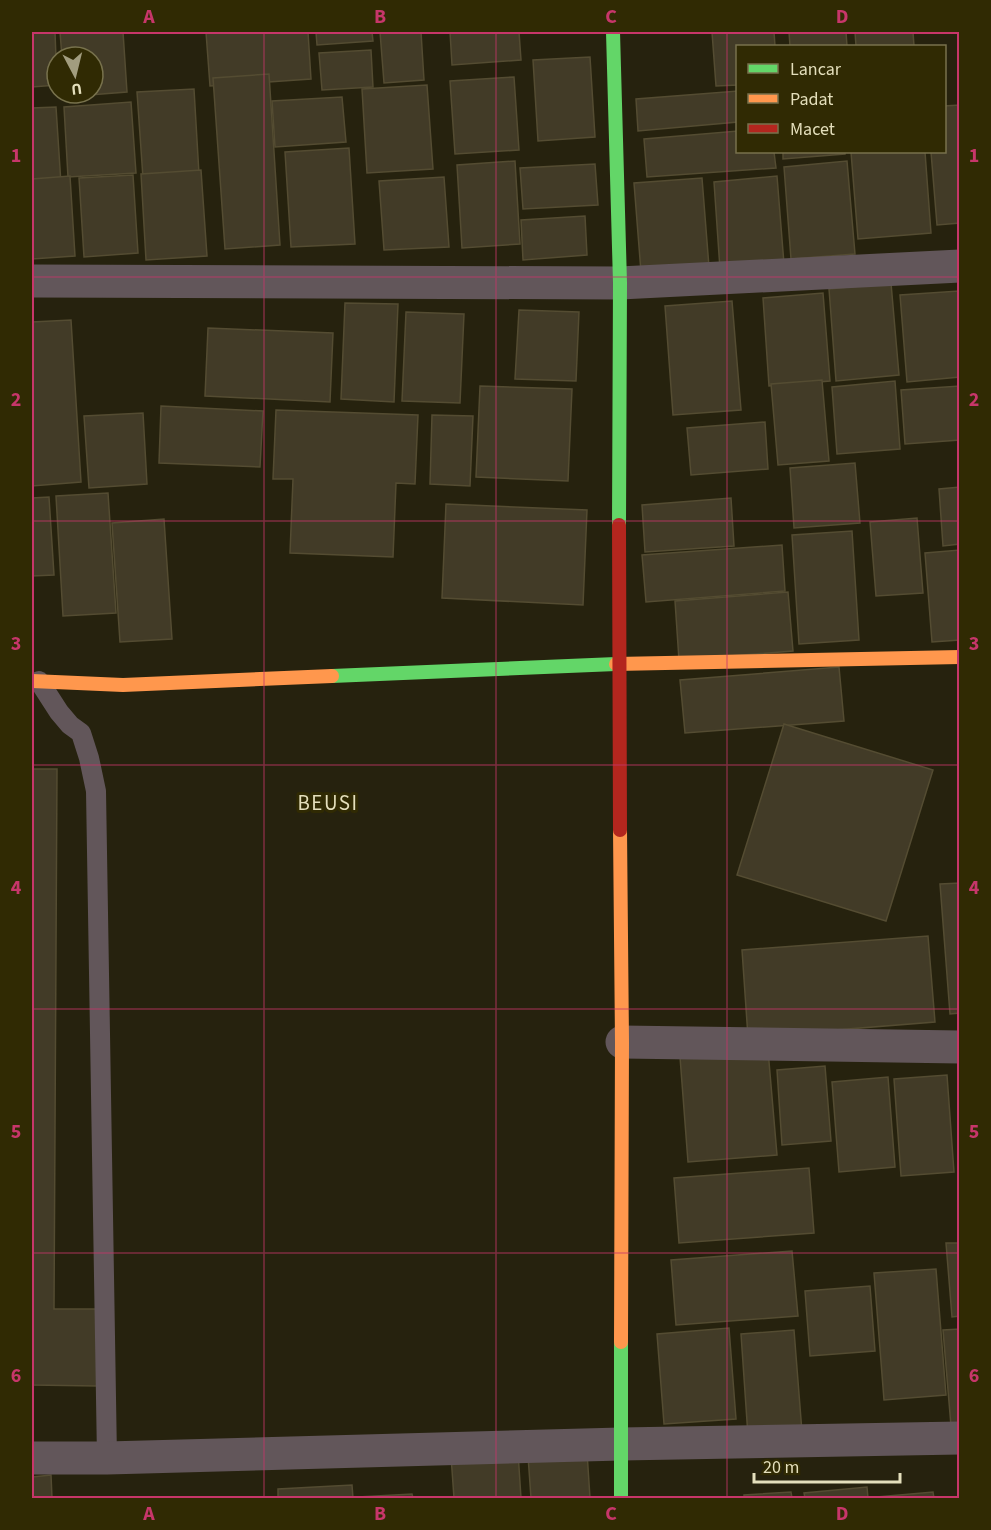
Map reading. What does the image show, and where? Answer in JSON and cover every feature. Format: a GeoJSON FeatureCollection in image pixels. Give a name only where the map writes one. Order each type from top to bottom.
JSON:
{"type":"FeatureCollection","features":[{"type":"Feature","properties":{"kind":"street"},"geometry":{"type":"LineString","coordinates":[[613,32],[620,283],[621,1498]]}},
{"type":"Feature","properties":{"kind":"street"},"geometry":{"type":"LineString","coordinates":[[32,281],[620,283],[960,266]]}},
{"type":"Feature","properties":{"kind":"street"},"geometry":{"type":"LineString","coordinates":[[35,681],[123,685],[619,664],[960,657]]}},
{"type":"Feature","properties":{"kind":"street"},"geometry":{"type":"LineString","coordinates":[[622,1042],[960,1047]]}},
{"type":"Feature","properties":{"kind":"street"},"geometry":{"type":"LineString","coordinates":[[32,1458],[960,1438]]}},
{"type":"Feature","properties":{"kind":"lane"},"geometry":{"type":"LineString","coordinates":[[35,681],[70,725],[81,733],[96,791],[107,1458]]}},
{"type":"Feature","properties":{"kind":"building"},"geometry":{"type":"Polygon","coordinates":[[[32,32],[55,32],[55,45],[45,45],[45,86],[32,87],[32,32]]]}},
{"type":"Feature","properties":{"kind":"building"},"geometry":{"type":"Polygon","coordinates":[[[60,32],[123,32],[127,92],[105,94],[105,45],[61,45],[60,32]]]}},
{"type":"Feature","properties":{"kind":"building"},"geometry":{"type":"Polygon","coordinates":[[[206,32],[308,32],[311,79],[210,86],[206,32]]]}},
{"type":"Feature","properties":{"kind":"building"},"geometry":{"type":"Polygon","coordinates":[[[316,32],[372,32],[373,41],[317,45],[316,32]]]}},
{"type":"Feature","properties":{"kind":"building"},"geometry":{"type":"Polygon","coordinates":[[[380,32],[421,32],[424,80],[384,83],[380,32]]]}},
{"type":"Feature","properties":{"kind":"building"},"geometry":{"type":"Polygon","coordinates":[[[450,32],[519,32],[521,60],[452,65],[450,32]]]}},
{"type":"Feature","properties":{"kind":"building"},"geometry":{"type":"Polygon","coordinates":[[[712,32],[774,32],[775,45],[736,45],[736,85],[716,86],[712,32]]]}},
{"type":"Feature","properties":{"kind":"building"},"geometry":{"type":"Polygon","coordinates":[[[789,32],[846,32],[847,45],[790,45],[789,32]]]}},
{"type":"Feature","properties":{"kind":"building"},"geometry":{"type":"Polygon","coordinates":[[[855,32],[913,32],[914,45],[856,45],[855,32]]]}},
{"type":"Feature","properties":{"kind":"building"},"geometry":{"type":"Polygon","coordinates":[[[371,50],[373,87],[322,90],[319,53],[371,50]]]}},
{"type":"Feature","properties":{"kind":"building"},"geometry":{"type":"Polygon","coordinates":[[[590,57],[595,137],[538,141],[533,60],[590,57]]]}},
{"type":"Feature","properties":{"kind":"building"},"geometry":{"type":"Polygon","coordinates":[[[269,74],[280,245],[225,249],[213,78],[269,74]]]}},
{"type":"Feature","properties":{"kind":"building"},"geometry":{"type":"Polygon","coordinates":[[[514,77],[519,150],[455,154],[450,81],[514,77]]]}},
{"type":"Feature","properties":{"kind":"building"},"geometry":{"type":"Polygon","coordinates":[[[427,85],[433,169],[367,173],[362,89],[427,85]]]}},
{"type":"Feature","properties":{"kind":"building"},"geometry":{"type":"Polygon","coordinates":[[[194,89],[199,174],[143,178],[137,92],[194,89]]]}},
{"type":"Feature","properties":{"kind":"building"},"geometry":{"type":"Polygon","coordinates":[[[736,91],[736,122],[638,131],[636,99],[736,91]]]}},
{"type":"Feature","properties":{"kind":"building"},"geometry":{"type":"Polygon","coordinates":[[[342,97],[346,142],[275,147],[272,101],[342,97]]]}},
{"type":"Feature","properties":{"kind":"building"},"geometry":{"type":"Polygon","coordinates":[[[131,102],[136,173],[68,177],[64,107],[131,102]]]}},
{"type":"Feature","properties":{"kind":"building"},"geometry":{"type":"Polygon","coordinates":[[[960,105],[960,223],[937,225],[931,153],[946,153],[946,106],[960,105]]]}},
{"type":"Feature","properties":{"kind":"building"},"geometry":{"type":"Polygon","coordinates":[[[56,107],[61,184],[32,186],[32,108],[56,107]]]}},
{"type":"Feature","properties":{"kind":"building"},"geometry":{"type":"Polygon","coordinates":[[[736,131],[736,153],[774,153],[776,168],[647,177],[644,139],[736,131]]]}},
{"type":"Feature","properties":{"kind":"building"},"geometry":{"type":"Polygon","coordinates":[[[349,148],[355,244],[291,247],[285,152],[349,148]]]}},
{"type":"Feature","properties":{"kind":"building"},"geometry":{"type":"Polygon","coordinates":[[[783,153],[845,153],[845,154],[783,159],[783,153]]]}},
{"type":"Feature","properties":{"kind":"building"},"geometry":{"type":"Polygon","coordinates":[[[851,153],[925,153],[931,233],[858,239],[851,153]]]}},
{"type":"Feature","properties":{"kind":"building"},"geometry":{"type":"Polygon","coordinates":[[[515,161],[520,244],[462,248],[457,165],[515,161]]]}},
{"type":"Feature","properties":{"kind":"building"},"geometry":{"type":"Polygon","coordinates":[[[847,161],[855,254],[791,259],[784,167],[847,161]]]}},
{"type":"Feature","properties":{"kind":"building"},"geometry":{"type":"Polygon","coordinates":[[[595,164],[598,205],[523,209],[520,168],[595,164]]]}},
{"type":"Feature","properties":{"kind":"building"},"geometry":{"type":"Polygon","coordinates":[[[201,170],[207,256],[146,260],[141,174],[201,170]]]}},
{"type":"Feature","properties":{"kind":"building"},"geometry":{"type":"Polygon","coordinates":[[[133,175],[138,253],[84,257],[79,178],[133,175]]]}},
{"type":"Feature","properties":{"kind":"building"},"geometry":{"type":"Polygon","coordinates":[[[70,176],[75,256],[32,259],[32,179],[70,176]]]}},
{"type":"Feature","properties":{"kind":"building"},"geometry":{"type":"Polygon","coordinates":[[[777,176],[784,264],[720,269],[714,182],[777,176]]]}},
{"type":"Feature","properties":{"kind":"building"},"geometry":{"type":"Polygon","coordinates":[[[444,177],[449,247],[384,250],[379,181],[444,177]]]}},
{"type":"Feature","properties":{"kind":"building"},"geometry":{"type":"Polygon","coordinates":[[[702,178],[709,267],[641,272],[634,183],[702,178]]]}},
{"type":"Feature","properties":{"kind":"building"},"geometry":{"type":"Polygon","coordinates":[[[585,216],[587,255],[523,260],[521,220],[585,216]]]}},
{"type":"Feature","properties":{"kind":"building"},"geometry":{"type":"Polygon","coordinates":[[[891,283],[899,375],[836,381],[829,289],[891,283]]]}},
{"type":"Feature","properties":{"kind":"building"},"geometry":{"type":"Polygon","coordinates":[[[959,291],[960,377],[907,382],[900,295],[959,291]]]}},
{"type":"Feature","properties":{"kind":"building"},"geometry":{"type":"Polygon","coordinates":[[[823,293],[830,381],[769,386],[763,298],[823,293]]]}},
{"type":"Feature","properties":{"kind":"building"},"geometry":{"type":"Polygon","coordinates":[[[732,301],[741,410],[673,415],[665,306],[732,301]]]}},
{"type":"Feature","properties":{"kind":"building"},"geometry":{"type":"Polygon","coordinates":[[[345,303],[398,304],[394,402],[341,399],[345,303]]]}},
{"type":"Feature","properties":{"kind":"building"},"geometry":{"type":"Polygon","coordinates":[[[519,310],[579,312],[576,381],[515,379],[519,310]]]}},
{"type":"Feature","properties":{"kind":"building"},"geometry":{"type":"Polygon","coordinates":[[[406,312],[464,314],[460,403],[402,401],[406,312]]]}},
{"type":"Feature","properties":{"kind":"building"},"geometry":{"type":"Polygon","coordinates":[[[71,320],[81,482],[32,486],[32,322],[71,320]]]}},
{"type":"Feature","properties":{"kind":"building"},"geometry":{"type":"Polygon","coordinates":[[[208,328],[333,333],[330,402],[205,396],[208,328]]]}},
{"type":"Feature","properties":{"kind":"building"},"geometry":{"type":"Polygon","coordinates":[[[822,380],[829,461],[778,465],[771,384],[822,380]]]}},
{"type":"Feature","properties":{"kind":"building"},"geometry":{"type":"Polygon","coordinates":[[[895,381],[900,449],[837,454],[832,387],[895,381]]]}},
{"type":"Feature","properties":{"kind":"building"},"geometry":{"type":"Polygon","coordinates":[[[480,386],[572,389],[568,481],[476,477],[480,386]]]}},
{"type":"Feature","properties":{"kind":"building"},"geometry":{"type":"Polygon","coordinates":[[[960,386],[960,440],[905,444],[901,390],[960,386]]]}},
{"type":"Feature","properties":{"kind":"building"},"geometry":{"type":"Polygon","coordinates":[[[161,406],[263,411],[260,467],[159,463],[161,406]]]}},
{"type":"Feature","properties":{"kind":"building"},"geometry":{"type":"Polygon","coordinates":[[[276,410],[418,415],[415,484],[396,483],[393,557],[290,553],[293,479],[273,479],[276,410]]]}},
{"type":"Feature","properties":{"kind":"building"},"geometry":{"type":"Polygon","coordinates":[[[143,413],[147,484],[89,488],[84,416],[143,413]]]}},
{"type":"Feature","properties":{"kind":"building"},"geometry":{"type":"Polygon","coordinates":[[[432,415],[473,416],[470,486],[430,484],[432,415]]]}},
{"type":"Feature","properties":{"kind":"building"},"geometry":{"type":"Polygon","coordinates":[[[765,422],[768,469],[691,475],[687,428],[765,422]]]}},
{"type":"Feature","properties":{"kind":"building"},"geometry":{"type":"Polygon","coordinates":[[[855,463],[860,523],[794,528],[790,468],[855,463]]]}},
{"type":"Feature","properties":{"kind":"building"},"geometry":{"type":"Polygon","coordinates":[[[960,487],[960,544],[943,546],[939,489],[960,487]]]}},
{"type":"Feature","properties":{"kind":"building"},"geometry":{"type":"Polygon","coordinates":[[[108,493],[116,613],[63,616],[56,496],[108,493]]]}},
{"type":"Feature","properties":{"kind":"building"},"geometry":{"type":"Polygon","coordinates":[[[49,497],[54,575],[32,576],[32,498],[49,497]]]}},
{"type":"Feature","properties":{"kind":"building"},"geometry":{"type":"Polygon","coordinates":[[[731,498],[734,546],[645,552],[642,505],[731,498]]]}},
{"type":"Feature","properties":{"kind":"building"},"geometry":{"type":"Polygon","coordinates":[[[446,504],[587,510],[583,605],[442,598],[446,504]]]}},
{"type":"Feature","properties":{"kind":"building"},"geometry":{"type":"Polygon","coordinates":[[[917,518],[923,593],[876,596],[870,522],[917,518]]]}},
{"type":"Feature","properties":{"kind":"building"},"geometry":{"type":"Polygon","coordinates":[[[164,519],[172,639],[120,642],[112,523],[164,519]]]}},
{"type":"Feature","properties":{"kind":"building"},"geometry":{"type":"Polygon","coordinates":[[[852,531],[859,640],[799,644],[792,535],[852,531]]]}},
{"type":"Feature","properties":{"kind":"building"},"geometry":{"type":"Polygon","coordinates":[[[782,545],[785,591],[646,602],[642,555],[782,545]]]}},
{"type":"Feature","properties":{"kind":"building"},"geometry":{"type":"Polygon","coordinates":[[[960,550],[960,640],[932,642],[925,553],[960,550]]]}},
{"type":"Feature","properties":{"kind":"building"},"geometry":{"type":"Polygon","coordinates":[[[788,592],[793,651],[679,660],[675,601],[788,592]]]}},
{"type":"Feature","properties":{"kind":"building"},"geometry":{"type":"Polygon","coordinates":[[[839,667],[844,721],[685,733],[680,680],[839,667]]]}},
{"type":"Feature","properties":{"kind":"building"},"geometry":{"type":"Polygon","coordinates":[[[784,724],[933,770],[886,921],[737,875],[784,724]]]}},
{"type":"Feature","properties":{"kind":"building"},"geometry":{"type":"Polygon","coordinates":[[[32,769],[57,769],[54,1309],[98,1309],[97,1386],[32,1385],[32,769]]]}},
{"type":"Feature","properties":{"kind":"building"},"geometry":{"type":"Polygon","coordinates":[[[960,883],[960,1013],[950,1014],[940,884],[960,883]]]}},
{"type":"Feature","properties":{"kind":"building"},"geometry":{"type":"Polygon","coordinates":[[[928,936],[935,1022],[748,1037],[742,950],[928,936]]]}},
{"type":"Feature","properties":{"kind":"building"},"geometry":{"type":"Polygon","coordinates":[[[768,1050],[777,1155],[688,1162],[680,1057],[768,1050]]]}},
{"type":"Feature","properties":{"kind":"building"},"geometry":{"type":"Polygon","coordinates":[[[825,1066],[831,1141],[782,1145],[777,1070],[825,1066]]]}},
{"type":"Feature","properties":{"kind":"building"},"geometry":{"type":"Polygon","coordinates":[[[947,1075],[954,1172],[901,1176],[894,1079],[947,1075]]]}},
{"type":"Feature","properties":{"kind":"building"},"geometry":{"type":"Polygon","coordinates":[[[888,1077],[895,1167],[839,1172],[832,1082],[888,1077]]]}},
{"type":"Feature","properties":{"kind":"building"},"geometry":{"type":"Polygon","coordinates":[[[809,1168],[814,1233],[679,1243],[674,1178],[809,1168]]]}},
{"type":"Feature","properties":{"kind":"building"},"geometry":{"type":"Polygon","coordinates":[[[946,1243],[960,1243],[960,1316],[952,1317],[946,1243]]]}},
{"type":"Feature","properties":{"kind":"building"},"geometry":{"type":"Polygon","coordinates":[[[792,1251],[798,1316],[676,1325],[671,1260],[792,1251]]]}},
{"type":"Feature","properties":{"kind":"building"},"geometry":{"type":"Polygon","coordinates":[[[936,1269],[946,1395],[884,1400],[874,1273],[936,1269]]]}},
{"type":"Feature","properties":{"kind":"building"},"geometry":{"type":"Polygon","coordinates":[[[870,1286],[875,1351],[810,1356],[805,1291],[870,1286]]]}},
{"type":"Feature","properties":{"kind":"building"},"geometry":{"type":"Polygon","coordinates":[[[729,1328],[736,1419],[664,1424],[657,1334],[729,1328]]]}},
{"type":"Feature","properties":{"kind":"building"},"geometry":{"type":"Polygon","coordinates":[[[960,1329],[960,1425],[951,1426],[943,1330],[960,1329]]]}},
{"type":"Feature","properties":{"kind":"building"},"geometry":{"type":"Polygon","coordinates":[[[794,1330],[802,1432],[748,1436],[741,1334],[794,1330]]]}},
{"type":"Feature","properties":{"kind":"building"},"geometry":{"type":"Polygon","coordinates":[[[518,1452],[521,1498],[454,1498],[451,1456],[518,1452]]]}},
{"type":"Feature","properties":{"kind":"building"},"geometry":{"type":"Polygon","coordinates":[[[587,1452],[590,1498],[531,1498],[528,1456],[587,1452]]]}},
{"type":"Feature","properties":{"kind":"building"},"geometry":{"type":"Polygon","coordinates":[[[51,1475],[52,1498],[32,1498],[32,1477],[51,1475]]]}},
{"type":"Feature","properties":{"kind":"building"},"geometry":{"type":"Polygon","coordinates":[[[352,1485],[353,1498],[278,1498],[278,1489],[352,1485]]]}},
{"type":"Feature","properties":{"kind":"building"},"geometry":{"type":"Polygon","coordinates":[[[867,1487],[868,1498],[805,1498],[804,1493],[867,1487]]]}},
{"type":"Feature","properties":{"kind":"building"},"geometry":{"type":"Polygon","coordinates":[[[791,1492],[792,1498],[744,1498],[744,1495],[791,1492]]]}},
{"type":"Feature","properties":{"kind":"building"},"geometry":{"type":"Polygon","coordinates":[[[933,1492],[934,1498],[877,1498],[877,1497],[933,1492]]]}},
{"type":"Feature","properties":{"kind":"building"},"geometry":{"type":"Polygon","coordinates":[[[412,1494],[413,1498],[358,1498],[358,1497],[412,1494]]]}},
{"type":"Feature","properties":{"kind":"traffic: fast"},"geometry":{"type":"LineString","coordinates":[[613,32],[620,283],[619,525]]}},
{"type":"Feature","properties":{"kind":"traffic: fast"},"geometry":{"type":"LineString","coordinates":[[332,676],[616,664]]}},
{"type":"Feature","properties":{"kind":"traffic: fast"},"geometry":{"type":"LineString","coordinates":[[621,1342],[621,1498]]}},
{"type":"Feature","properties":{"kind":"traffic: slow"},"geometry":{"type":"LineString","coordinates":[[616,664],[960,657]]}},
{"type":"Feature","properties":{"kind":"traffic: slow"},"geometry":{"type":"LineString","coordinates":[[32,681],[123,685],[332,676]]}},
{"type":"Feature","properties":{"kind":"traffic: slow"},"geometry":{"type":"LineString","coordinates":[[620,830],[621,1342]]}},
{"type":"Feature","properties":{"kind":"traffic: jam"},"geometry":{"type":"LineString","coordinates":[[619,525],[620,830]]}},
{"type":"Feature","properties":{"kind":"district","name":"BEUSI"},"geometry":{"type":"Point","coordinates":[328,803]}}]}
